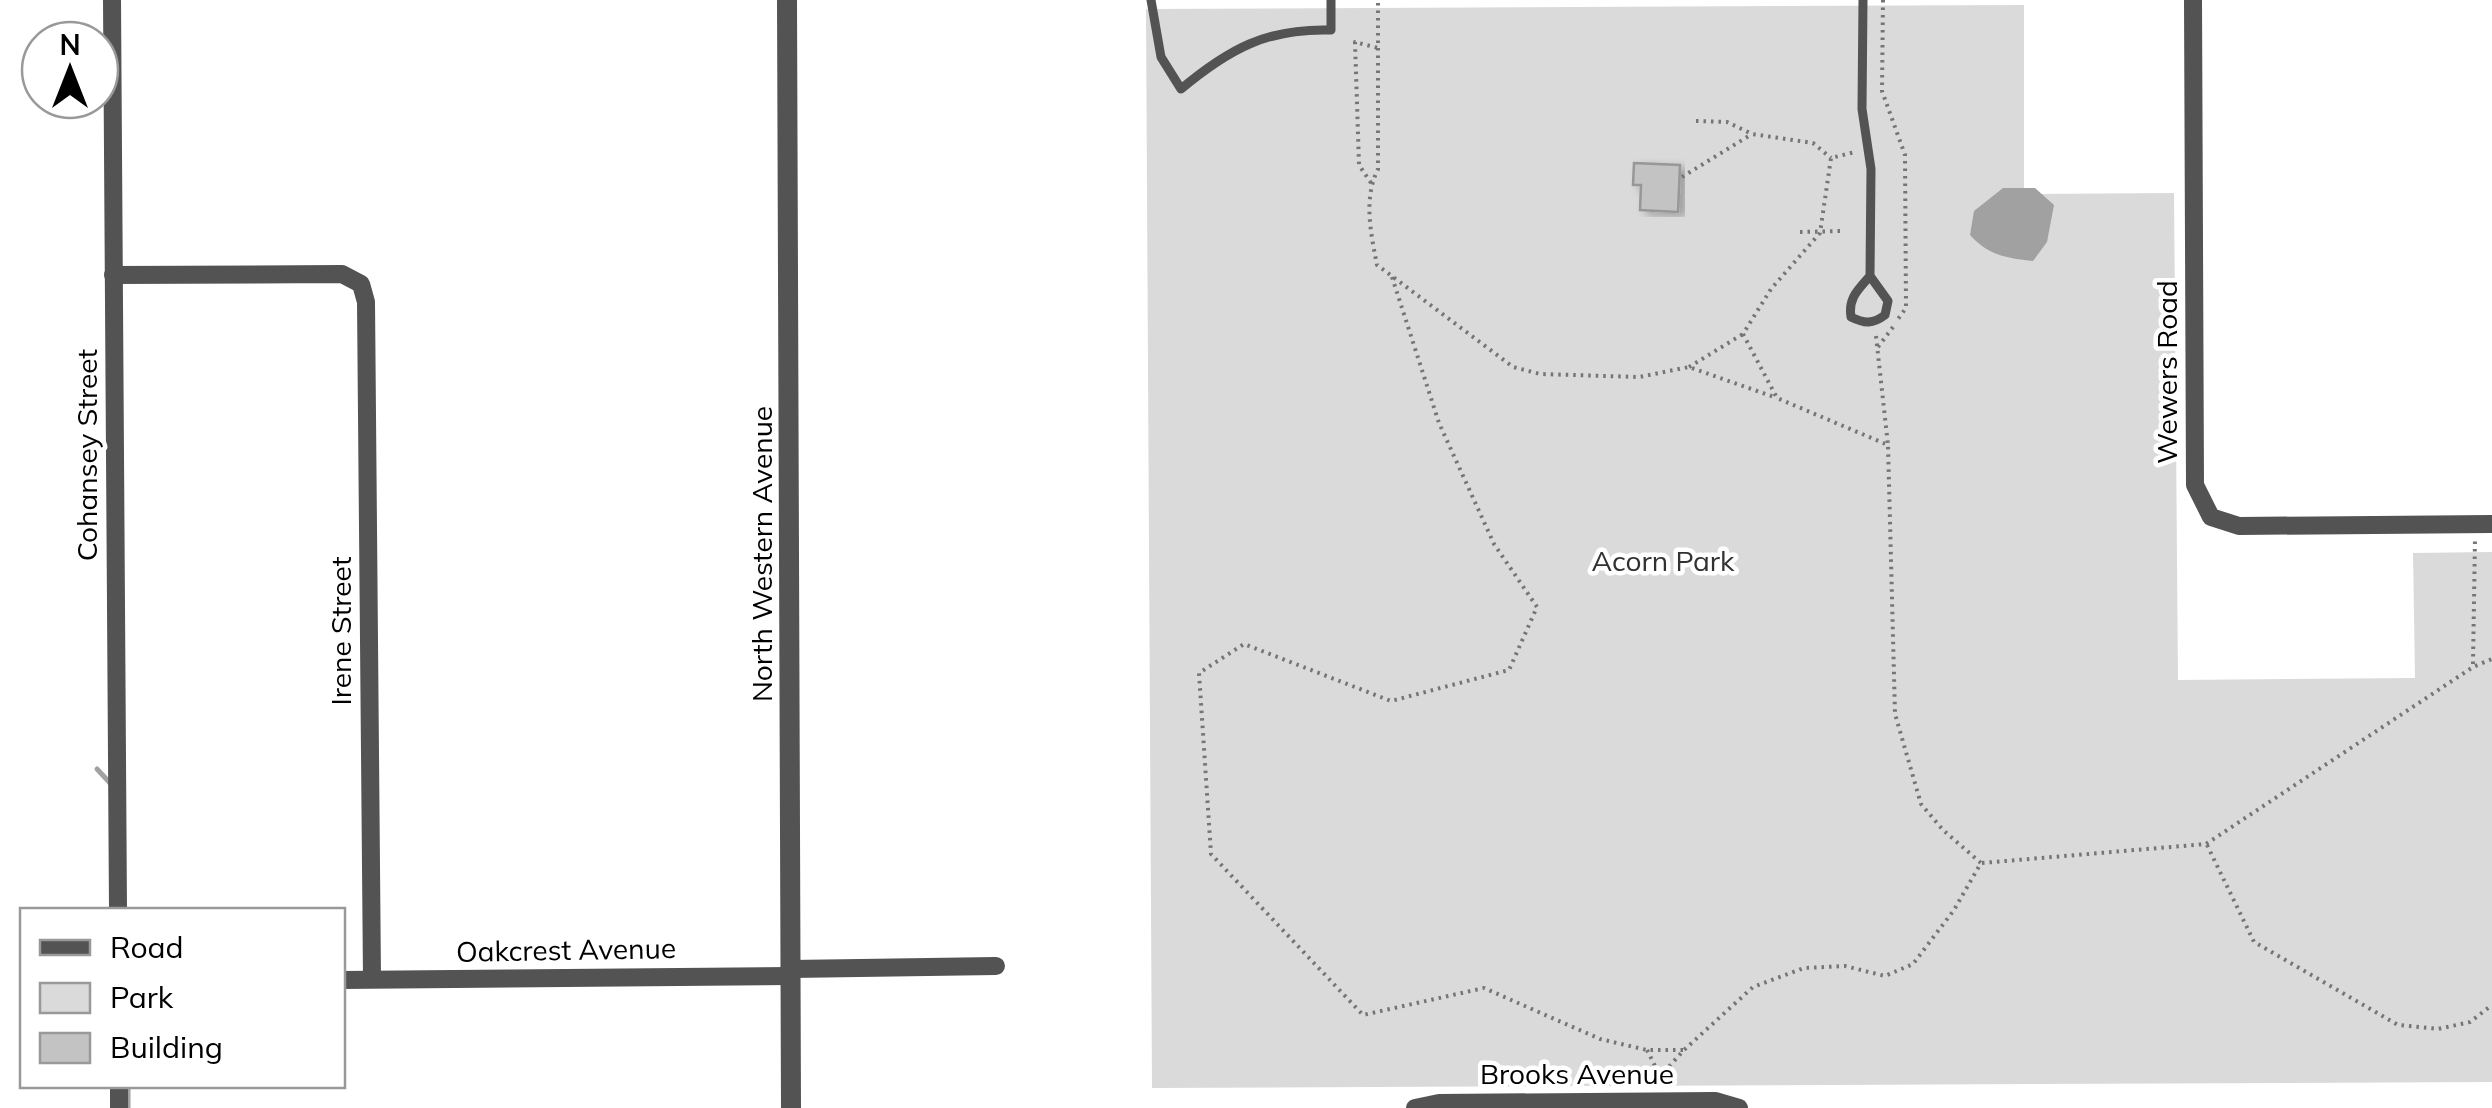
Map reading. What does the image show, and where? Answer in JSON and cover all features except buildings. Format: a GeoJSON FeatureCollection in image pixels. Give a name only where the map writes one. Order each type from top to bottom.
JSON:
{"type":"FeatureCollection","features":[{"type":"Feature","properties":{"kind":"street","name":"Cohansey Street"},"geometry":{"type":"LineString","coordinates":[[112,0],[118,908]]}},
{"type":"Feature","properties":{"kind":"street","name":"North Western Avenue"},"geometry":{"type":"LineString","coordinates":[[787,0],[791,1108]]}},
{"type":"Feature","properties":{"kind":"street","name":"Wewers Road"},"geometry":{"type":"LineString","coordinates":[[2193,0],[2194,485],[2211,517],[2239,526],[2483,524]]}},
{"type":"Feature","properties":{"kind":"street","name":"Irene Street"},"geometry":{"type":"LineString","coordinates":[[113,274],[342,274],[361,284],[366,302],[372,980]]}},
{"type":"Feature","properties":{"kind":"street","name":"Oakcrest Avenue"},"geometry":{"type":"LineString","coordinates":[[345,980],[996,966]]}},
{"type":"Feature","properties":{"kind":"street","name":"Brooks Avenue"},"geometry":{"type":"LineString","coordinates":[[1415,1108],[1438,1103],[1715,1101],[1739,1108]]}},
{"type":"Feature","properties":{"kind":"lane"},"geometry":{"type":"LineString","coordinates":[[1151,0],[1160,58],[1181,89],[1215,61],[1244,46],[1298,29],[1331,30],[1331,0]]}},
{"type":"Feature","properties":{"kind":"lane"},"geometry":{"type":"LineString","coordinates":[[1863,0],[1862,110],[1871,170],[1870,276],[1888,301],[1885,315],[1875,322],[1862,322],[1851,317],[1849,306],[1853,295],[1870,276]]}},
{"type":"Feature","properties":{"kind":"path"},"geometry":{"type":"LineString","coordinates":[[1878,347],[1906,308],[1905,155],[1882,91],[1883,0]]}},
{"type":"Feature","properties":{"kind":"path"},"geometry":{"type":"LineString","coordinates":[[1378,3],[1378,169],[1371,183],[1370,228],[1377,265],[1513,367],[1540,374],[1639,377],[1689,367],[1742,334],[1770,288],[1820,233],[1831,158]]}},
{"type":"Feature","properties":{"kind":"path"},"geometry":{"type":"LineString","coordinates":[[1371,183],[1359,165],[1355,42],[1378,48]]}},
{"type":"Feature","properties":{"kind":"path"},"geometry":{"type":"LineString","coordinates":[[1696,120],[1727,122],[1752,134],[1813,143],[1831,158]]}},
{"type":"Feature","properties":{"kind":"path"},"geometry":{"type":"LineString","coordinates":[[1682,176],[1752,134]]}},
{"type":"Feature","properties":{"kind":"path"},"geometry":{"type":"LineString","coordinates":[[1831,158],[1867,148]]}},
{"type":"Feature","properties":{"kind":"path"},"geometry":{"type":"LineString","coordinates":[[1800,232],[1842,231]]}},
{"type":"Feature","properties":{"kind":"path"},"geometry":{"type":"LineString","coordinates":[[1392,277],[1440,423],[1494,544],[1537,607],[1509,670],[1391,701],[1244,644],[1200,672],[1211,854],[1363,1015],[1484,988],[1600,1039],[1647,1050],[1684,1050]]}},
{"type":"Feature","properties":{"kind":"path"},"geometry":{"type":"LineString","coordinates":[[1875,322],[1888,445],[1895,714],[1921,804],[1981,864],[2206,844],[2473,667],[2492,659]]}},
{"type":"Feature","properties":{"kind":"path"},"geometry":{"type":"LineString","coordinates":[[1742,334],[1777,398]]}},
{"type":"Feature","properties":{"kind":"path"},"geometry":{"type":"LineString","coordinates":[[1689,367],[1777,398],[1888,445]]}},
{"type":"Feature","properties":{"kind":"path"},"geometry":{"type":"LineString","coordinates":[[2473,667],[2483,524]]}},
{"type":"Feature","properties":{"kind":"path"},"geometry":{"type":"LineString","coordinates":[[2206,844],[2254,942],[2382,1016],[2398,1024],[2438,1029],[2470,1022],[2492,1005]]}},
{"type":"Feature","properties":{"kind":"path"},"geometry":{"type":"LineString","coordinates":[[1637,1101],[1684,1050],[1753,986],[1804,968],[1846,966],[1885,976],[1913,964],[1954,910],[1981,864]]}},
{"type":"Feature","properties":{"kind":"path"},"geometry":{"type":"LineString","coordinates":[[1647,1050],[1660,1076]]}},
{"type":"Feature","properties":{"kind":"green space","name":"Acorn Park"},"geometry":{"type":"Polygon","coordinates":[[[2024,5],[2024,194],[2174,193],[2178,680],[2415,678],[2413,553],[2492,552],[2492,1082],[1152,1088],[1146,9],[2024,5]]]}},
{"type":"Feature","properties":{"kind":"shaded area"},"geometry":{"type":"Polygon","coordinates":[[[2003,188],[2035,188],[2054,205],[2047,242],[2033,261],[1999,255],[1970,235],[1974,211],[2003,188]]]}},
{"type":"Feature","properties":{"kind":"waterway"},"geometry":{"type":"LineString","coordinates":[[97,769],[110,783]]}},
{"type":"Feature","properties":{"kind":"waterway"},"geometry":{"type":"LineString","coordinates":[[128,1088],[128,1108]]}}]}
